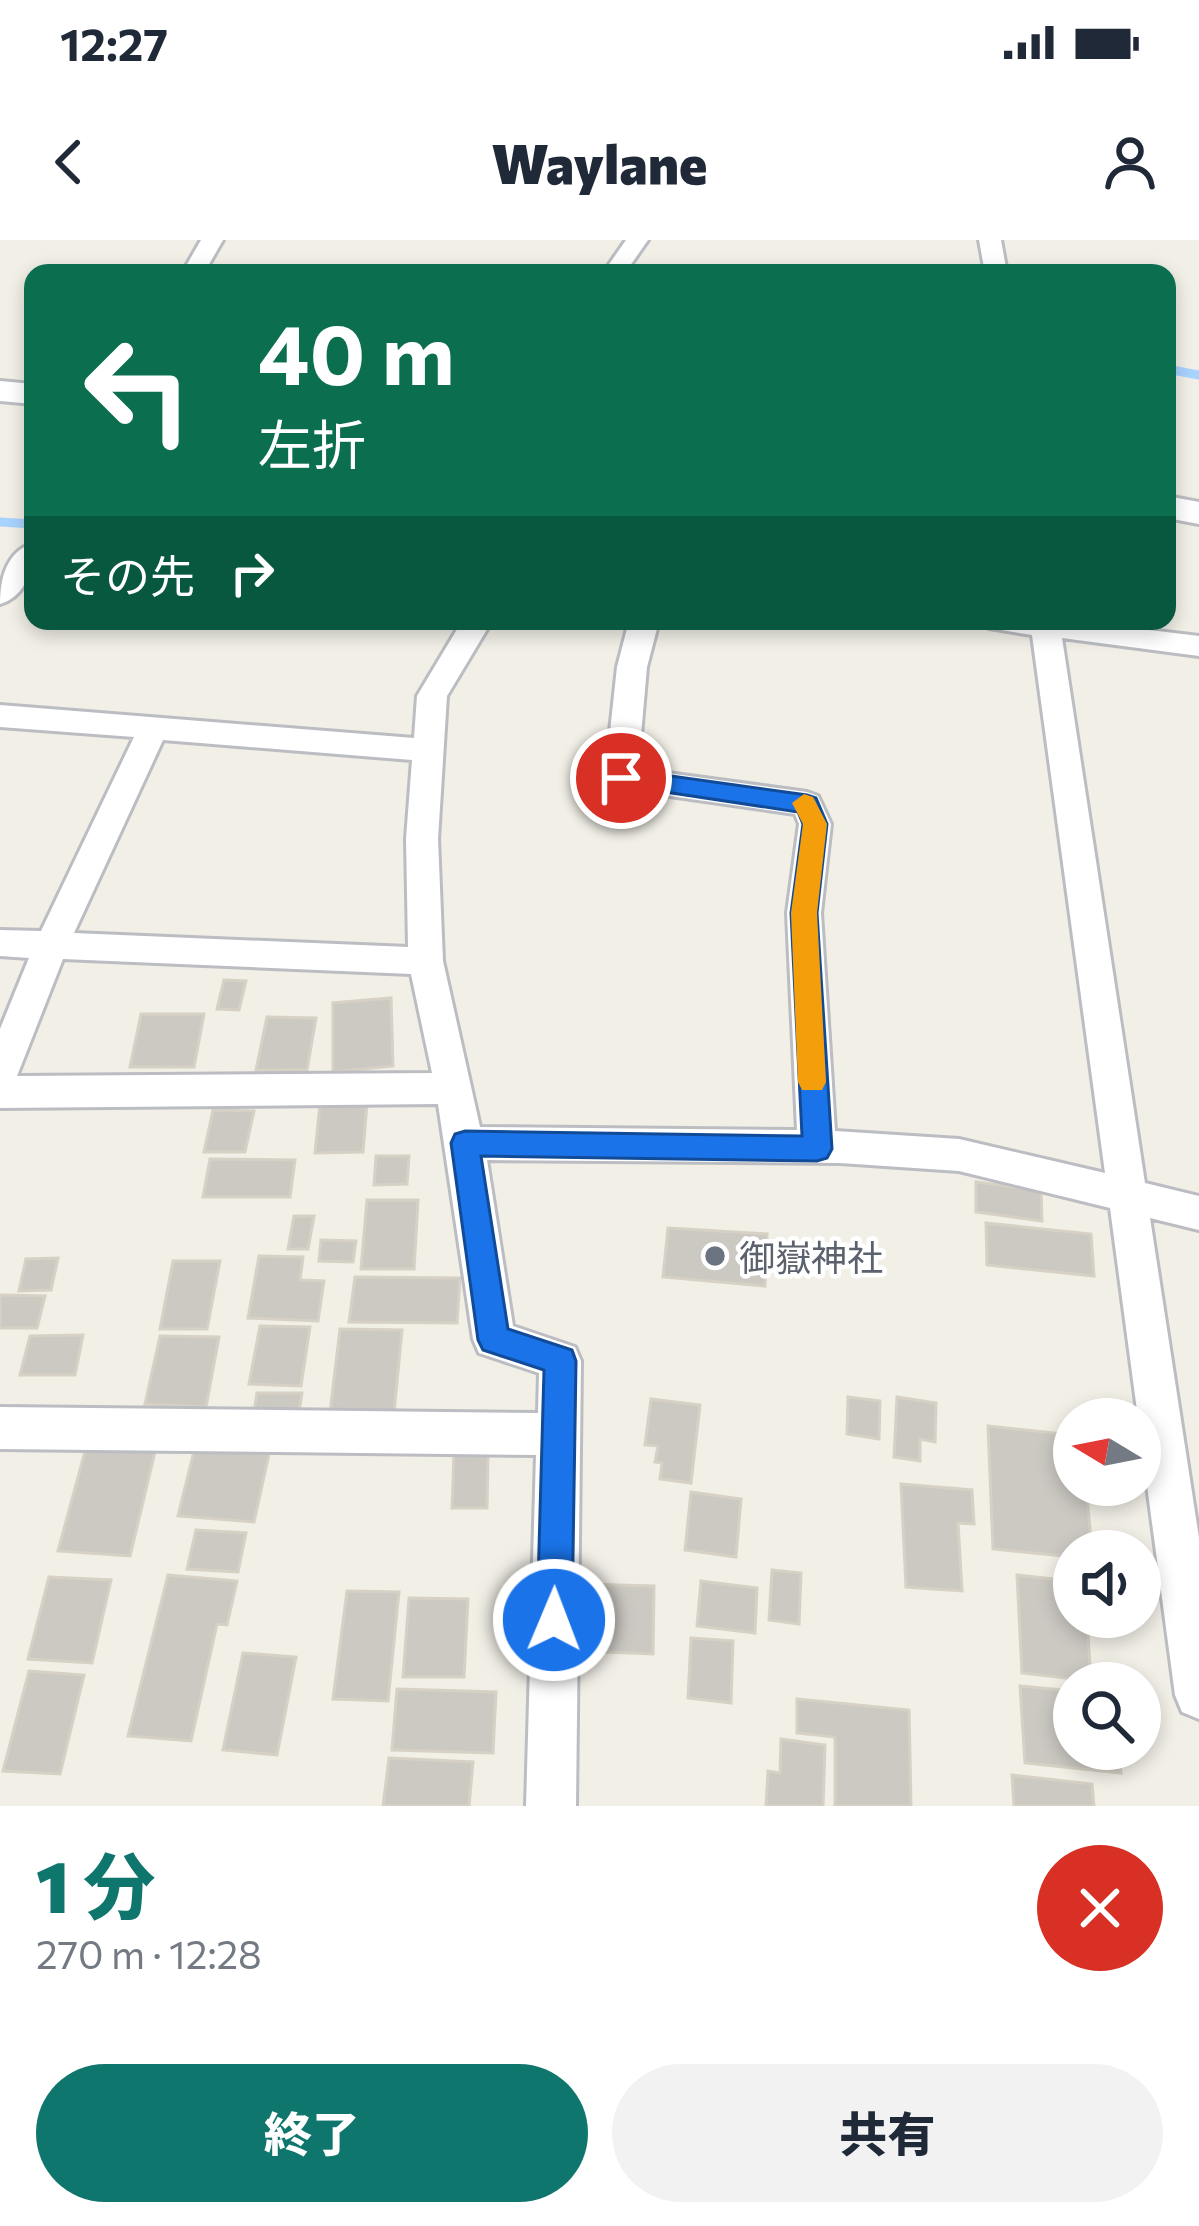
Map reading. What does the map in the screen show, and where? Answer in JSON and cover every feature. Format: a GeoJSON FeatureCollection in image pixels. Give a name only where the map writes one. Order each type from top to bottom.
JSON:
{"type":"FeatureCollection","features":[{"type":"Feature","properties":{"kind":"street"},"geometry":{"type":"LineString","coordinates":[[0,595],[24,560]]}},
{"type":"Feature","properties":{"kind":"street"},"geometry":{"type":"LineString","coordinates":[[472,630],[433,696],[422,838],[426,961],[465,1143],[494,1340],[560,1361],[550,1806]]}},
{"type":"Feature","properties":{"kind":"street"},"geometry":{"type":"LineString","coordinates":[[642,630],[625,713],[621,778],[774,796],[807,804],[815,824],[804,913],[817,1149]]}},
{"type":"Feature","properties":{"kind":"street"},"geometry":{"type":"LineString","coordinates":[[1047,630],[1199,1695]]}},
{"type":"Feature","properties":{"kind":"street"},"geometry":{"type":"LineString","coordinates":[[1093,630],[1199,646]]}},
{"type":"Feature","properties":{"kind":"street"},"geometry":{"type":"LineString","coordinates":[[0,716],[430,750]]}},
{"type":"Feature","properties":{"kind":"street"},"geometry":{"type":"LineString","coordinates":[[0,1074],[50,948],[152,731]]}},
{"type":"Feature","properties":{"kind":"street"},"geometry":{"type":"LineString","coordinates":[[0,943],[426,961]]}},
{"type":"Feature","properties":{"kind":"street"},"geometry":{"type":"LineString","coordinates":[[0,1092],[453,1088]]}},
{"type":"Feature","properties":{"kind":"street"},"geometry":{"type":"LineString","coordinates":[[465,1143],[959,1155],[1199,1213]]}},
{"type":"Feature","properties":{"kind":"street"},"geometry":{"type":"LineString","coordinates":[[0,1427],[558,1435]]}},
{"type":"Feature","properties":{"kind":"building"},"geometry":{"type":"Polygon","coordinates":[[[224,980],[246,981],[239,1010],[217,1009],[224,980]]]}},
{"type":"Feature","properties":{"kind":"building"},"geometry":{"type":"Polygon","coordinates":[[[391,998],[393,1066],[333,1072],[333,1003],[391,998]]]}},
{"type":"Feature","properties":{"kind":"building"},"geometry":{"type":"Polygon","coordinates":[[[141,1014],[204,1014],[194,1067],[130,1067],[141,1014]]]}},
{"type":"Feature","properties":{"kind":"building"},"geometry":{"type":"Polygon","coordinates":[[[267,1017],[316,1018],[307,1070],[256,1070],[267,1017]]]}},
{"type":"Feature","properties":{"kind":"building"},"geometry":{"type":"Polygon","coordinates":[[[367,1103],[363,1152],[315,1153],[320,1104],[367,1103]]]}},
{"type":"Feature","properties":{"kind":"building"},"geometry":{"type":"Polygon","coordinates":[[[213,1110],[254,1111],[245,1152],[204,1152],[213,1110]]]}},
{"type":"Feature","properties":{"kind":"building"},"geometry":{"type":"Polygon","coordinates":[[[376,1156],[409,1156],[407,1184],[374,1185],[376,1156]]]}},
{"type":"Feature","properties":{"kind":"building"},"geometry":{"type":"Polygon","coordinates":[[[210,1159],[295,1160],[290,1197],[203,1197],[210,1159]]]}},
{"type":"Feature","properties":{"kind":"building"},"geometry":{"type":"Polygon","coordinates":[[[976,1182],[1041,1190],[1042,1221],[976,1212],[976,1182]]]}},
{"type":"Feature","properties":{"kind":"building"},"geometry":{"type":"Polygon","coordinates":[[[367,1200],[418,1200],[414,1269],[361,1269],[367,1200]]]}},
{"type":"Feature","properties":{"kind":"building"},"geometry":{"type":"Polygon","coordinates":[[[294,1216],[314,1216],[308,1249],[288,1249],[294,1216]]]}},
{"type":"Feature","properties":{"kind":"building"},"geometry":{"type":"Polygon","coordinates":[[[986,1223],[1091,1234],[1094,1276],[987,1265],[986,1223]]]}},
{"type":"Feature","properties":{"kind":"building","name":"御嶽神社"},"geometry":{"type":"Polygon","coordinates":[[[668,1228],[767,1234],[765,1286],[663,1277],[668,1228]]]}},
{"type":"Feature","properties":{"kind":"building"},"geometry":{"type":"Polygon","coordinates":[[[321,1240],[356,1241],[353,1262],[319,1261],[321,1240]]]}},
{"type":"Feature","properties":{"kind":"building"},"geometry":{"type":"Polygon","coordinates":[[[259,1256],[303,1257],[300,1280],[324,1281],[318,1321],[248,1318],[259,1256]]]}},
{"type":"Feature","properties":{"kind":"building"},"geometry":{"type":"Polygon","coordinates":[[[58,1258],[51,1290],[19,1291],[26,1259],[58,1258]]]}},
{"type":"Feature","properties":{"kind":"building"},"geometry":{"type":"Polygon","coordinates":[[[173,1261],[220,1261],[207,1329],[160,1329],[173,1261]]]}},
{"type":"Feature","properties":{"kind":"building"},"geometry":{"type":"Polygon","coordinates":[[[355,1277],[460,1278],[457,1323],[349,1322],[355,1277]]]}},
{"type":"Feature","properties":{"kind":"building"},"geometry":{"type":"Polygon","coordinates":[[[0,1295],[45,1296],[37,1328],[0,1328],[0,1295]]]}},
{"type":"Feature","properties":{"kind":"building"},"geometry":{"type":"Polygon","coordinates":[[[260,1326],[310,1327],[301,1386],[249,1384],[260,1326]]]}},
{"type":"Feature","properties":{"kind":"building"},"geometry":{"type":"Polygon","coordinates":[[[340,1329],[402,1330],[394,1413],[330,1412],[340,1329]]]}},
{"type":"Feature","properties":{"kind":"building"},"geometry":{"type":"Polygon","coordinates":[[[83,1335],[75,1375],[20,1375],[30,1336],[83,1335]]]}},
{"type":"Feature","properties":{"kind":"building"},"geometry":{"type":"Polygon","coordinates":[[[160,1336],[219,1337],[206,1407],[145,1404],[160,1336]]]}},
{"type":"Feature","properties":{"kind":"building"},"geometry":{"type":"Polygon","coordinates":[[[257,1393],[302,1393],[298,1419],[253,1418],[257,1393]]]}},
{"type":"Feature","properties":{"kind":"building"},"geometry":{"type":"Polygon","coordinates":[[[848,1397],[880,1401],[879,1439],[847,1434],[848,1397]]]}},
{"type":"Feature","properties":{"kind":"building"},"geometry":{"type":"Polygon","coordinates":[[[897,1397],[936,1403],[935,1442],[920,1439],[920,1461],[894,1457],[897,1397]]]}},
{"type":"Feature","properties":{"kind":"building"},"geometry":{"type":"Polygon","coordinates":[[[651,1399],[700,1405],[691,1483],[660,1479],[662,1463],[655,1462],[658,1446],[645,1445],[651,1399]]]}},
{"type":"Feature","properties":{"kind":"building"},"geometry":{"type":"Polygon","coordinates":[[[988,1426],[1053,1433],[1053,1506],[1088,1506],[1090,1530],[1053,1530],[1053,1555],[993,1549],[988,1426]]]}},
{"type":"Feature","properties":{"kind":"building"},"geometry":{"type":"Polygon","coordinates":[[[197,1439],[271,1445],[254,1522],[178,1516],[197,1439]]]}},
{"type":"Feature","properties":{"kind":"building"},"geometry":{"type":"Polygon","coordinates":[[[87,1444],[156,1448],[130,1556],[58,1551],[87,1444]]]}},
{"type":"Feature","properties":{"kind":"building"},"geometry":{"type":"Polygon","coordinates":[[[488,1454],[487,1508],[452,1508],[454,1455],[488,1454]]]}},
{"type":"Feature","properties":{"kind":"building"},"geometry":{"type":"Polygon","coordinates":[[[901,1484],[972,1490],[974,1524],[958,1523],[962,1591],[906,1587],[901,1484]]]}},
{"type":"Feature","properties":{"kind":"building"},"geometry":{"type":"Polygon","coordinates":[[[691,1492],[741,1499],[736,1557],[685,1550],[691,1492]]]}},
{"type":"Feature","properties":{"kind":"building"},"geometry":{"type":"Polygon","coordinates":[[[196,1530],[246,1533],[238,1572],[187,1569],[196,1530]]]}},
{"type":"Feature","properties":{"kind":"building"},"geometry":{"type":"Polygon","coordinates":[[[772,1570],[801,1573],[799,1624],[769,1620],[772,1570]]]}},
{"type":"Feature","properties":{"kind":"building"},"geometry":{"type":"Polygon","coordinates":[[[168,1575],[237,1581],[227,1625],[217,1624],[191,1741],[128,1736],[168,1575]]]}},
{"type":"Feature","properties":{"kind":"building"},"geometry":{"type":"Polygon","coordinates":[[[1017,1575],[1053,1579],[1053,1638],[1088,1638],[1090,1662],[1053,1662],[1053,1677],[1022,1673],[1017,1575]]]}},
{"type":"Feature","properties":{"kind":"building"},"geometry":{"type":"Polygon","coordinates":[[[49,1577],[111,1580],[92,1663],[28,1659],[49,1577]]]}},
{"type":"Feature","properties":{"kind":"building"},"geometry":{"type":"Polygon","coordinates":[[[701,1581],[757,1588],[755,1633],[697,1626],[701,1581]]]}},
{"type":"Feature","properties":{"kind":"building"},"geometry":{"type":"Polygon","coordinates":[[[584,1584],[654,1586],[653,1654],[581,1651],[584,1584]]]}},
{"type":"Feature","properties":{"kind":"building"},"geometry":{"type":"Polygon","coordinates":[[[347,1591],[399,1592],[388,1701],[333,1699],[347,1591]]]}},
{"type":"Feature","properties":{"kind":"building"},"geometry":{"type":"Polygon","coordinates":[[[409,1598],[468,1599],[464,1677],[403,1677],[409,1598]]]}},
{"type":"Feature","properties":{"kind":"building"},"geometry":{"type":"Polygon","coordinates":[[[691,1638],[733,1641],[731,1703],[688,1698],[691,1638]]]}},
{"type":"Feature","properties":{"kind":"building"},"geometry":{"type":"Polygon","coordinates":[[[243,1653],[296,1657],[277,1755],[223,1750],[243,1653]]]}},
{"type":"Feature","properties":{"kind":"building"},"geometry":{"type":"Polygon","coordinates":[[[29,1671],[84,1675],[60,1774],[3,1771],[29,1671]]]}},
{"type":"Feature","properties":{"kind":"building"},"geometry":{"type":"Polygon","coordinates":[[[1020,1686],[1053,1689],[1053,1766],[1025,1763],[1020,1686]]]}},
{"type":"Feature","properties":{"kind":"building"},"geometry":{"type":"Polygon","coordinates":[[[397,1689],[496,1692],[493,1753],[392,1750],[397,1689]]]}},
{"type":"Feature","properties":{"kind":"building"},"geometry":{"type":"Polygon","coordinates":[[[797,1699],[909,1710],[911,1806],[835,1806],[835,1737],[797,1733],[797,1699]]]}},
{"type":"Feature","properties":{"kind":"building"},"geometry":{"type":"Polygon","coordinates":[[[781,1739],[825,1745],[823,1806],[766,1806],[768,1771],[780,1773],[781,1739]]]}},
{"type":"Feature","properties":{"kind":"building"},"geometry":{"type":"Polygon","coordinates":[[[389,1758],[473,1762],[469,1806],[383,1806],[389,1758]]]}},
{"type":"Feature","properties":{"kind":"building"},"geometry":{"type":"Polygon","coordinates":[[[1012,1775],[1092,1784],[1094,1806],[1014,1806],[1012,1775]]]}},
{"type":"Feature","properties":{"kind":"waterway"},"geometry":{"type":"LineString","coordinates":[[1176,371],[1199,375]]}},
{"type":"Feature","properties":{"kind":"waterway"},"geometry":{"type":"LineString","coordinates":[[0,522],[24,523]]}},
{"type":"Feature","properties":{"kind":"slow traffic"},"geometry":{"type":"LineString","coordinates":[[804,803],[815,824],[804,913],[812,1082]]}},
{"type":"Feature","properties":{"kind":"place","name":"御嶽神社"},"geometry":{"type":"Point","coordinates":[715,1256]}},
{"type":"Feature","properties":{"kind":"route"},"geometry":{"type":"LineString","coordinates":[[554,1620],[560,1361],[494,1340],[465,1143],[817,1149],[804,913],[815,824],[807,804],[621,778]]}}]}
